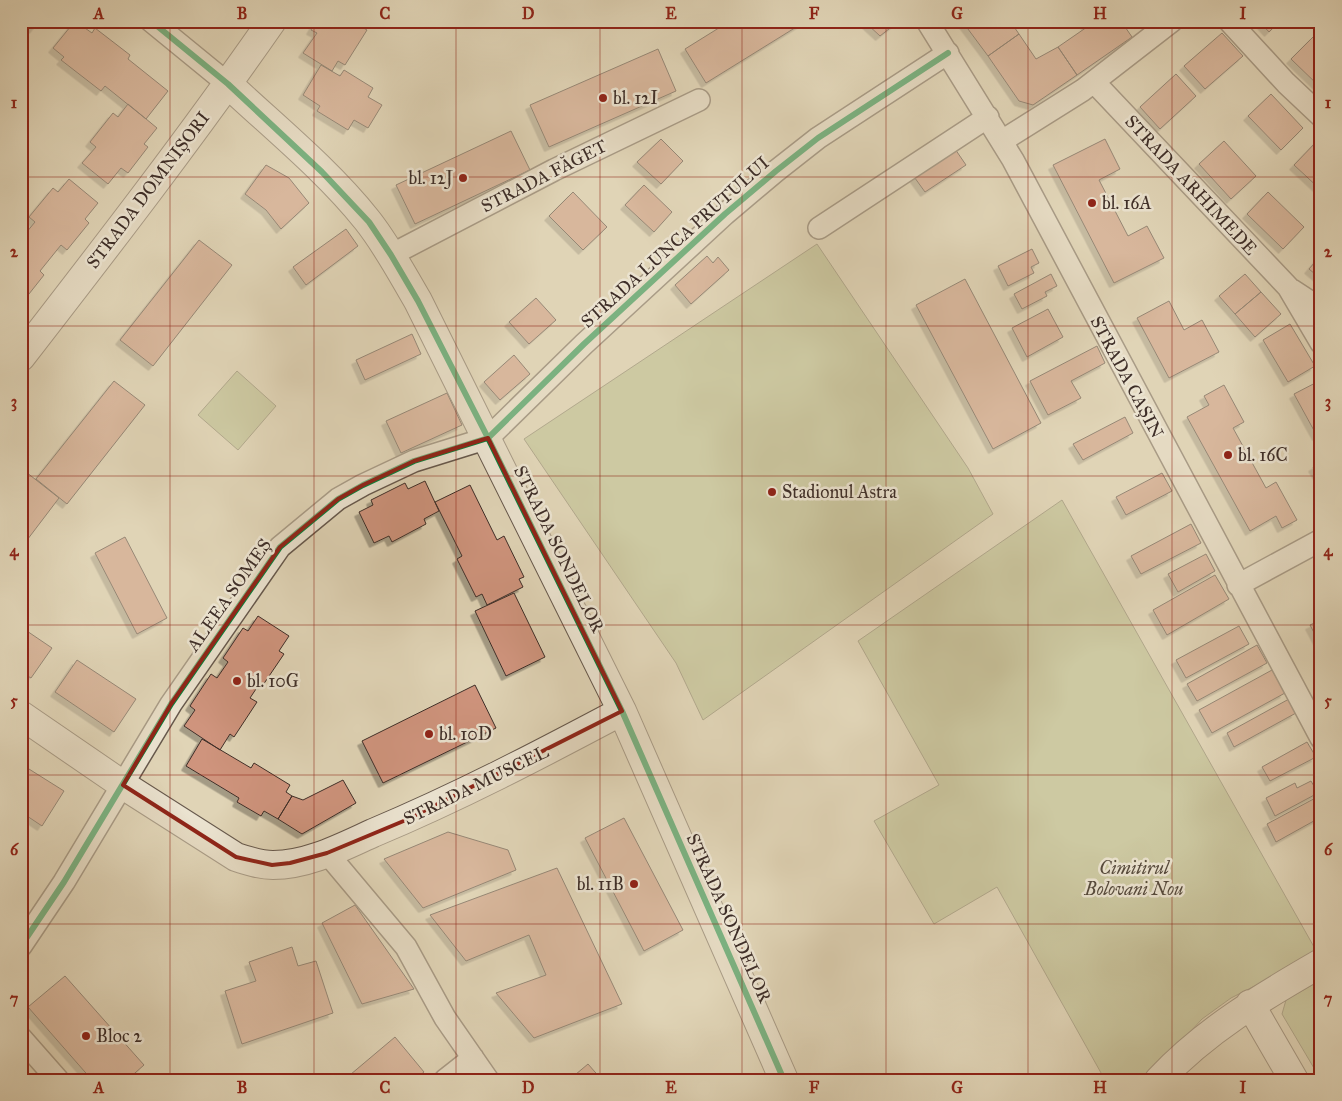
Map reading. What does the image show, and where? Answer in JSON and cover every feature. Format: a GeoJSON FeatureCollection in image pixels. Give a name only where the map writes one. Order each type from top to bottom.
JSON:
{"type":"FeatureCollection","features":[{"type":"Feature","properties":{"kind":"street"},"geometry":{"type":"LineString","coordinates":[[151,21],[228,84]]}},
{"type":"Feature","properties":{"kind":"street","name":"STRADA DOMNIȘORI"},"geometry":{"type":"LineString","coordinates":[[21,357],[228,84],[272,21]]}},
{"type":"Feature","properties":{"kind":"street","name":"STRADA CAȘIN"},"geometry":{"type":"LineString","coordinates":[[927,21],[1002,141],[1321,738]]}},
{"type":"Feature","properties":{"kind":"street"},"geometry":{"type":"LineString","coordinates":[[1002,141],[1094,82],[1172,21]]}},
{"type":"Feature","properties":{"kind":"street"},"geometry":{"type":"LineString","coordinates":[[1229,21],[1286,84],[1321,116]]}},
{"type":"Feature","properties":{"kind":"street","name":"STRADA LUNCA PRUTULUI"},"geometry":{"type":"LineString","coordinates":[[488,438],[591,338],[725,214],[776,171],[818,138],[948,53]]}},
{"type":"Feature","properties":{"kind":"street","name":"STRADA ARHIMEDE"},"geometry":{"type":"LineString","coordinates":[[1094,82],[1288,287],[1321,309]]}},
{"type":"Feature","properties":{"kind":"street","name":"STRADA SONDELOR"},"geometry":{"type":"LineString","coordinates":[[228,84],[346,194],[369,222],[391,254],[418,301],[488,438],[622,711],[784,1080]]}},
{"type":"Feature","properties":{"kind":"street","name":"STRADA FĂGET"},"geometry":{"type":"LineString","coordinates":[[391,254],[554,170],[699,100]]}},
{"type":"Feature","properties":{"kind":"street"},"geometry":{"type":"LineString","coordinates":[[819,228],[988,117]]}},
{"type":"Feature","properties":{"kind":"street","name":"STRADA ARHIMEDE"},"geometry":{"type":"LineString","coordinates":[[1288,287],[1321,343]]}},
{"type":"Feature","properties":{"kind":"street","name":"ALEEA SOMEȘ"},"geometry":{"type":"LineString","coordinates":[[21,946],[64,882],[171,704],[280,547],[338,498],[414,461],[488,438]]}},
{"type":"Feature","properties":{"kind":"street"},"geometry":{"type":"LineString","coordinates":[[1238,585],[1321,540]]}},
{"type":"Feature","properties":{"kind":"street","name":"STRADA MUSCEL"},"geometry":{"type":"LineString","coordinates":[[21,715],[123,785],[236,857],[252,863],[272,865],[290,863],[327,853],[406,820],[501,774],[622,711]]}},
{"type":"Feature","properties":{"kind":"street"},"geometry":{"type":"LineString","coordinates":[[327,853],[406,947],[445,1018],[488,1080]]}},
{"type":"Feature","properties":{"kind":"street"},"geometry":{"type":"LineString","coordinates":[[1159,1080],[1211,1032],[1250,1004],[1321,963]]}},
{"type":"Feature","properties":{"kind":"street"},"geometry":{"type":"LineString","coordinates":[[1250,1004],[1294,1080]]}},
{"type":"Feature","properties":{"kind":"street"},"geometry":{"type":"LineString","coordinates":[[21,1038],[58,1080]]}},
{"type":"Feature","properties":{"kind":"street"},"geometry":{"type":"LineString","coordinates":[[445,1080],[472,1058]]}},
{"type":"Feature","properties":{"kind":"highlighted area"},"geometry":{"type":"Polygon","coordinates":[[[488,438],[622,711],[406,820],[327,853],[290,863],[272,865],[236,857],[123,785],[171,704],[280,547],[338,499],[363,485],[414,461],[488,438]]]}},
{"type":"Feature","properties":{"kind":"green space","name":"Stadionul Astra"},"geometry":{"type":"Polygon","coordinates":[[[817,244],[968,468],[993,514],[703,720],[676,663],[524,439],[817,244]]]}},
{"type":"Feature","properties":{"kind":"green space"},"geometry":{"type":"Polygon","coordinates":[[[237,371],[276,406],[238,450],[198,415],[237,371]]]}},
{"type":"Feature","properties":{"kind":"green space","name":"Cimitirul Bolovani Nou"},"geometry":{"type":"Polygon","coordinates":[[[1062,500],[1318,954],[1231,998],[1202,1019],[1146,1080],[1105,1080],[997,887],[934,924],[874,821],[939,785],[858,641],[1062,500]]]}},
{"type":"Feature","properties":{"kind":"green space"},"geometry":{"type":"Polygon","coordinates":[[[1321,980],[1321,1080],[1282,1014],[1286,1000],[1321,980]]]}},
{"type":"Feature","properties":{"kind":"building"},"geometry":{"type":"Polygon","coordinates":[[[25,21],[40,21],[34,29],[25,21]]]}},
{"type":"Feature","properties":{"kind":"building"},"geometry":{"type":"Polygon","coordinates":[[[75,21],[92,33],[95,28],[130,55],[128,59],[168,91],[146,119],[105,86],[101,91],[61,60],[64,57],[53,48],[75,21]]]}},
{"type":"Feature","properties":{"kind":"building"},"geometry":{"type":"Polygon","coordinates":[[[316,21],[362,21],[360,26],[367,30],[345,65],[338,61],[332,71],[303,53],[317,33],[311,30],[316,21]]]}},
{"type":"Feature","properties":{"kind":"building"},"geometry":{"type":"Polygon","coordinates":[[[730,21],[806,21],[706,83],[685,49],[730,21]]]}},
{"type":"Feature","properties":{"kind":"building"},"geometry":{"type":"Polygon","coordinates":[[[871,21],[899,21],[880,36],[867,24],[871,21]]]}},
{"type":"Feature","properties":{"kind":"building"},"geometry":{"type":"Polygon","coordinates":[[[962,21],[1010,21],[1019,34],[988,56],[962,21]]]}},
{"type":"Feature","properties":{"kind":"building"},"geometry":{"type":"Polygon","coordinates":[[[1083,21],[1121,21],[1132,37],[1077,75],[1058,47],[1087,27],[1083,21]]]}},
{"type":"Feature","properties":{"kind":"building"},"geometry":{"type":"Polygon","coordinates":[[[1259,21],[1280,21],[1269,32],[1259,21]]]}},
{"type":"Feature","properties":{"kind":"building"},"geometry":{"type":"Polygon","coordinates":[[[1222,33],[1243,56],[1205,89],[1184,66],[1222,33]]]}},
{"type":"Feature","properties":{"kind":"building"},"geometry":{"type":"Polygon","coordinates":[[[1019,34],[1036,59],[1058,47],[1077,75],[1033,105],[1019,101],[988,56],[1019,34]]]}},
{"type":"Feature","properties":{"kind":"building"},"geometry":{"type":"Polygon","coordinates":[[[1315,35],[1321,40],[1321,88],[1291,59],[1315,35]]]}},
{"type":"Feature","properties":{"kind":"building","name":"bl. 12I"},"geometry":{"type":"Polygon","coordinates":[[[658,49],[676,91],[549,147],[530,105],[658,49]]]}},
{"type":"Feature","properties":{"kind":"building"},"geometry":{"type":"Polygon","coordinates":[[[321,65],[340,76],[344,70],[373,88],[368,97],[382,105],[368,128],[354,120],[348,130],[317,111],[320,106],[303,95],[321,65]]]}},
{"type":"Feature","properties":{"kind":"building"},"geometry":{"type":"Polygon","coordinates":[[[1176,74],[1196,96],[1160,129],[1140,107],[1176,74]]]}},
{"type":"Feature","properties":{"kind":"building"},"geometry":{"type":"Polygon","coordinates":[[[1271,94],[1303,128],[1281,150],[1248,116],[1271,94]]]}},
{"type":"Feature","properties":{"kind":"building"},"geometry":{"type":"Polygon","coordinates":[[[128,104],[157,128],[144,144],[148,147],[128,173],[121,168],[108,184],[82,163],[96,147],[90,142],[113,113],[118,117],[128,104]]]}},
{"type":"Feature","properties":{"kind":"building","name":"bl. 12J"},"geometry":{"type":"Polygon","coordinates":[[[511,131],[530,170],[415,224],[396,185],[511,131]]]}},
{"type":"Feature","properties":{"kind":"building"},"geometry":{"type":"Polygon","coordinates":[[[661,139],[683,161],[661,184],[637,162],[661,139]]]}},
{"type":"Feature","properties":{"kind":"building","name":"bl. 16A"},"geometry":{"type":"Polygon","coordinates":[[[1105,139],[1120,169],[1099,180],[1128,236],[1147,226],[1164,258],[1114,283],[1053,165],[1105,139]]]}},
{"type":"Feature","properties":{"kind":"building"},"geometry":{"type":"Polygon","coordinates":[[[1318,140],[1321,143],[1321,190],[1294,165],[1318,140]]]}},
{"type":"Feature","properties":{"kind":"building"},"geometry":{"type":"Polygon","coordinates":[[[1224,141],[1256,176],[1231,199],[1199,164],[1224,141]]]}},
{"type":"Feature","properties":{"kind":"building"},"geometry":{"type":"Polygon","coordinates":[[[953,146],[966,165],[925,192],[912,174],[953,146]]]}},
{"type":"Feature","properties":{"kind":"building"},"geometry":{"type":"Polygon","coordinates":[[[266,165],[289,178],[309,203],[281,229],[266,210],[245,194],[266,165]]]}},
{"type":"Feature","properties":{"kind":"building"},"geometry":{"type":"Polygon","coordinates":[[[69,179],[98,203],[85,219],[89,223],[67,250],[61,245],[40,271],[44,275],[25,299],[21,296],[21,239],[35,222],[29,217],[53,188],[58,192],[69,179]]]}},
{"type":"Feature","properties":{"kind":"building"},"geometry":{"type":"Polygon","coordinates":[[[644,185],[672,212],[654,232],[625,205],[644,185]]]}},
{"type":"Feature","properties":{"kind":"building"},"geometry":{"type":"Polygon","coordinates":[[[573,192],[607,227],[583,250],[549,216],[573,192]]]}},
{"type":"Feature","properties":{"kind":"building"},"geometry":{"type":"Polygon","coordinates":[[[1268,192],[1304,227],[1283,249],[1247,214],[1268,192]]]}},
{"type":"Feature","properties":{"kind":"building"},"geometry":{"type":"Polygon","coordinates":[[[346,229],[358,246],[306,285],[293,267],[346,229]]]}},
{"type":"Feature","properties":{"kind":"building"},"geometry":{"type":"Polygon","coordinates":[[[199,240],[232,265],[153,366],[120,340],[199,240]]]}},
{"type":"Feature","properties":{"kind":"building"},"geometry":{"type":"Polygon","coordinates":[[[1032,249],[1039,263],[1031,267],[1034,273],[1008,286],[998,266],[1032,249]]]}},
{"type":"Feature","properties":{"kind":"building"},"geometry":{"type":"Polygon","coordinates":[[[1321,255],[1321,279],[1309,269],[1321,255]]]}},
{"type":"Feature","properties":{"kind":"building"},"geometry":{"type":"Polygon","coordinates":[[[707,256],[713,263],[718,257],[729,270],[691,304],[675,285],[707,256]]]}},
{"type":"Feature","properties":{"kind":"building"},"geometry":{"type":"Polygon","coordinates":[[[1051,274],[1057,286],[1045,292],[1047,296],[1022,309],[1014,294],[1051,274]]]}},
{"type":"Feature","properties":{"kind":"building"},"geometry":{"type":"Polygon","coordinates":[[[1245,274],[1261,292],[1235,314],[1219,296],[1245,274]]]}},
{"type":"Feature","properties":{"kind":"building"},"geometry":{"type":"Polygon","coordinates":[[[965,279],[1041,423],[993,449],[916,305],[965,279]]]}},
{"type":"Feature","properties":{"kind":"building"},"geometry":{"type":"Polygon","coordinates":[[[1261,292],[1281,314],[1255,337],[1235,314],[1261,292]]]}},
{"type":"Feature","properties":{"kind":"building"},"geometry":{"type":"Polygon","coordinates":[[[536,298],[556,320],[529,344],[509,322],[536,298]]]}},
{"type":"Feature","properties":{"kind":"building"},"geometry":{"type":"Polygon","coordinates":[[[1169,301],[1184,330],[1202,320],[1219,352],[1169,378],[1137,318],[1169,301]]]}},
{"type":"Feature","properties":{"kind":"building"},"geometry":{"type":"Polygon","coordinates":[[[1048,309],[1063,337],[1027,357],[1012,328],[1048,309]]]}},
{"type":"Feature","properties":{"kind":"building"},"geometry":{"type":"Polygon","coordinates":[[[1290,324],[1315,366],[1288,382],[1263,340],[1290,324]]]}},
{"type":"Feature","properties":{"kind":"building"},"geometry":{"type":"Polygon","coordinates":[[[412,334],[421,354],[365,380],[356,360],[412,334]]]}},
{"type":"Feature","properties":{"kind":"building"},"geometry":{"type":"Polygon","coordinates":[[[1097,346],[1105,363],[1071,381],[1081,398],[1048,415],[1030,381],[1097,346]]]}},
{"type":"Feature","properties":{"kind":"building"},"geometry":{"type":"Polygon","coordinates":[[[514,355],[530,374],[500,400],[484,382],[514,355]]]}},
{"type":"Feature","properties":{"kind":"building"},"geometry":{"type":"Polygon","coordinates":[[[1321,380],[1321,434],[1317,436],[1294,394],[1321,380]]]}},
{"type":"Feature","properties":{"kind":"building"},"geometry":{"type":"Polygon","coordinates":[[[114,381],[145,405],[67,504],[36,479],[114,381]]]}},
{"type":"Feature","properties":{"kind":"building","name":"bl. 16C"},"geometry":{"type":"Polygon","coordinates":[[[1224,385],[1244,422],[1233,428],[1266,488],[1276,482],[1297,520],[1282,528],[1276,516],[1250,531],[1187,417],[1209,405],[1204,396],[1224,385]]]}},
{"type":"Feature","properties":{"kind":"building"},"geometry":{"type":"Polygon","coordinates":[[[447,393],[462,425],[401,453],[386,421],[447,393]]]}},
{"type":"Feature","properties":{"kind":"building"},"geometry":{"type":"Polygon","coordinates":[[[1125,417],[1133,433],[1083,460],[1073,444],[1125,417]]]}},
{"type":"Feature","properties":{"kind":"building"},"geometry":{"type":"Polygon","coordinates":[[[1321,462],[1321,480],[1313,467],[1321,462]]]}},
{"type":"Feature","properties":{"kind":"building"},"geometry":{"type":"Polygon","coordinates":[[[26,472],[59,498],[21,548],[21,479],[26,472]]]}},
{"type":"Feature","properties":{"kind":"building"},"geometry":{"type":"Polygon","coordinates":[[[1162,473],[1172,491],[1126,515],[1116,497],[1162,473]]]}},
{"type":"Feature","properties":{"kind":"building"},"geometry":{"type":"Polygon","coordinates":[[[425,481],[439,511],[424,519],[426,524],[392,542],[389,536],[374,543],[359,512],[373,505],[371,500],[405,483],[408,489],[425,481]]]}},
{"type":"Feature","properties":{"kind":"building"},"geometry":{"type":"Polygon","coordinates":[[[470,485],[497,540],[504,536],[524,577],[519,579],[523,587],[487,605],[482,594],[476,597],[457,559],[462,556],[435,502],[470,485]]]}},
{"type":"Feature","properties":{"kind":"building"},"geometry":{"type":"Polygon","coordinates":[[[1191,524],[1201,543],[1141,574],[1131,556],[1191,524]]]}},
{"type":"Feature","properties":{"kind":"building"},"geometry":{"type":"Polygon","coordinates":[[[125,537],[167,618],[137,634],[95,553],[125,537]]]}},
{"type":"Feature","properties":{"kind":"building"},"geometry":{"type":"Polygon","coordinates":[[[1206,554],[1215,571],[1178,592],[1168,574],[1206,554]]]}},
{"type":"Feature","properties":{"kind":"building"},"geometry":{"type":"Polygon","coordinates":[[[1215,575],[1229,599],[1167,635],[1153,610],[1215,575]]]}},
{"type":"Feature","properties":{"kind":"building"},"geometry":{"type":"Polygon","coordinates":[[[514,593],[545,657],[506,676],[475,611],[514,593]]]}},
{"type":"Feature","properties":{"kind":"building","name":"bl. 10G"},"geometry":{"type":"Polygon","coordinates":[[[258,616],[289,636],[279,651],[284,654],[263,685],[260,683],[250,698],[257,702],[234,737],[230,734],[220,750],[184,726],[195,710],[190,706],[211,674],[217,678],[228,662],[223,658],[243,628],[248,631],[258,616]]]}},
{"type":"Feature","properties":{"kind":"building"},"geometry":{"type":"Polygon","coordinates":[[[1321,620],[1321,644],[1320,644],[1310,625],[1321,620]]]}},
{"type":"Feature","properties":{"kind":"building"},"geometry":{"type":"Polygon","coordinates":[[[1239,626],[1249,644],[1186,678],[1176,660],[1239,626]]]}},
{"type":"Feature","properties":{"kind":"building"},"geometry":{"type":"Polygon","coordinates":[[[21,627],[52,648],[31,678],[21,672],[21,627]]]}},
{"type":"Feature","properties":{"kind":"building"},"geometry":{"type":"Polygon","coordinates":[[[1257,645],[1267,663],[1197,701],[1187,684],[1257,645]]]}},
{"type":"Feature","properties":{"kind":"building"},"geometry":{"type":"Polygon","coordinates":[[[77,660],[136,699],[114,732],[55,692],[77,660]]]}},
{"type":"Feature","properties":{"kind":"building"},"geometry":{"type":"Polygon","coordinates":[[[1272,670],[1285,693],[1212,733],[1199,710],[1272,670]]]}},
{"type":"Feature","properties":{"kind":"building","name":"bl. 10D"},"geometry":{"type":"Polygon","coordinates":[[[475,685],[496,728],[383,783],[362,741],[475,685]]]}},
{"type":"Feature","properties":{"kind":"building"},"geometry":{"type":"Polygon","coordinates":[[[1289,699],[1296,713],[1234,747],[1227,733],[1289,699]]]}},
{"type":"Feature","properties":{"kind":"building"},"geometry":{"type":"Polygon","coordinates":[[[202,739],[251,768],[254,763],[290,785],[286,792],[292,796],[278,819],[264,811],[261,816],[237,802],[239,798],[186,766],[202,739]]]}},
{"type":"Feature","properties":{"kind":"building"},"geometry":{"type":"Polygon","coordinates":[[[1307,742],[1316,757],[1270,781],[1262,767],[1307,742]]]}},
{"type":"Feature","properties":{"kind":"building"},"geometry":{"type":"Polygon","coordinates":[[[21,764],[64,791],[42,826],[21,812],[21,764]]]}},
{"type":"Feature","properties":{"kind":"building"},"geometry":{"type":"Polygon","coordinates":[[[343,780],[356,803],[302,834],[278,819],[292,796],[303,800],[343,780]]]}},
{"type":"Feature","properties":{"kind":"building"},"geometry":{"type":"Polygon","coordinates":[[[1311,781],[1318,793],[1275,816],[1266,798],[1295,783],[1297,788],[1311,781]]]}},
{"type":"Feature","properties":{"kind":"building"},"geometry":{"type":"Polygon","coordinates":[[[1321,795],[1321,817],[1276,842],[1267,824],[1321,795]]]}},
{"type":"Feature","properties":{"kind":"building","name":"bl. 11B"},"geometry":{"type":"Polygon","coordinates":[[[624,818],[683,930],[644,951],[585,838],[624,818]]]}},
{"type":"Feature","properties":{"kind":"building"},"geometry":{"type":"Polygon","coordinates":[[[448,832],[508,850],[516,870],[423,908],[384,859],[448,832]]]}},
{"type":"Feature","properties":{"kind":"building"},"geometry":{"type":"Polygon","coordinates":[[[557,868],[622,1004],[534,1038],[496,993],[546,975],[529,935],[466,961],[430,915],[557,868]]]}},
{"type":"Feature","properties":{"kind":"building"},"geometry":{"type":"Polygon","coordinates":[[[355,905],[414,989],[362,1004],[322,923],[355,905]]]}},
{"type":"Feature","properties":{"kind":"building"},"geometry":{"type":"Polygon","coordinates":[[[292,947],[298,966],[316,961],[333,1013],[242,1044],[225,991],[256,981],[249,962],[292,947]]]}},
{"type":"Feature","properties":{"kind":"building","name":"Bloc 2"},"geometry":{"type":"Polygon","coordinates":[[[65,976],[144,1065],[127,1080],[92,1080],[28,1007],[65,976]]]}},
{"type":"Feature","properties":{"kind":"building"},"geometry":{"type":"Polygon","coordinates":[[[395,1037],[424,1072],[414,1080],[344,1080],[395,1037]]]}},
{"type":"Feature","properties":{"kind":"building"},"geometry":{"type":"Polygon","coordinates":[[[588,1064],[602,1080],[569,1080],[588,1064]]]}},
{"type":"Feature","properties":{"kind":"cycle path"},"geometry":{"type":"LineString","coordinates":[[151,21],[228,84],[322,172],[369,222],[391,255],[418,301],[488,438],[622,711],[784,1080]]}},
{"type":"Feature","properties":{"kind":"cycle path"},"geometry":{"type":"LineString","coordinates":[[21,946],[64,882],[171,704],[280,547],[338,499],[363,485],[414,461],[488,438],[584,344],[725,214],[776,171],[818,138],[948,53]]}},
{"type":"Feature","properties":{"kind":"place","name":"bl. 12I"},"geometry":{"type":"Point","coordinates":[603,98]}},
{"type":"Feature","properties":{"kind":"place","name":"bl. 12J"},"geometry":{"type":"Point","coordinates":[463,178]}},
{"type":"Feature","properties":{"kind":"place","name":"bl. 16A"},"geometry":{"type":"Point","coordinates":[1092,203]}},
{"type":"Feature","properties":{"kind":"place","name":"bl. 16C"},"geometry":{"type":"Point","coordinates":[1228,455]}},
{"type":"Feature","properties":{"kind":"place","name":"Stadionul Astra"},"geometry":{"type":"Point","coordinates":[772,492]}},
{"type":"Feature","properties":{"kind":"place","name":"bl. 10G"},"geometry":{"type":"Point","coordinates":[237,681]}},
{"type":"Feature","properties":{"kind":"place","name":"bl. 10D"},"geometry":{"type":"Point","coordinates":[429,734]}},
{"type":"Feature","properties":{"kind":"place","name":"bl. 11B"},"geometry":{"type":"Point","coordinates":[634,884]}},
{"type":"Feature","properties":{"kind":"place","name":"Bloc 2"},"geometry":{"type":"Point","coordinates":[86,1036]}}]}
